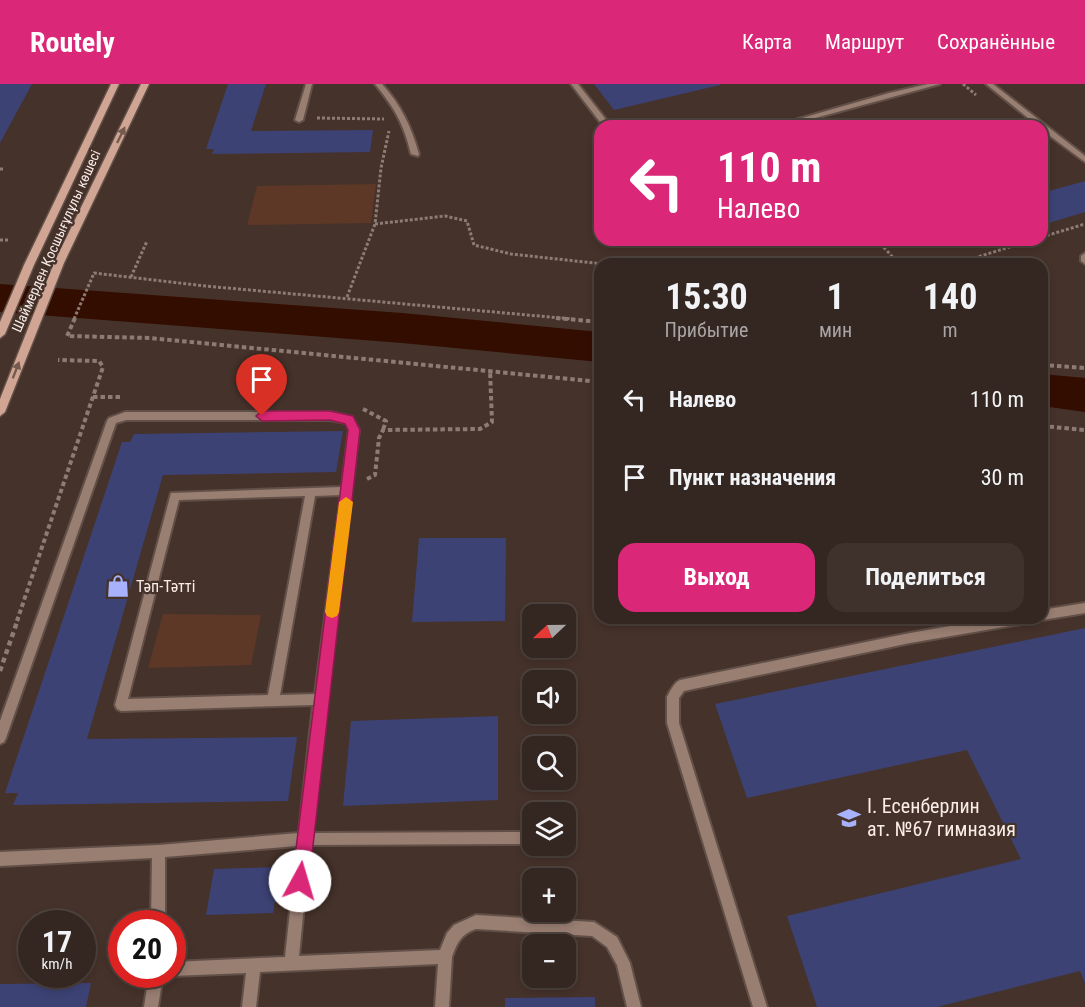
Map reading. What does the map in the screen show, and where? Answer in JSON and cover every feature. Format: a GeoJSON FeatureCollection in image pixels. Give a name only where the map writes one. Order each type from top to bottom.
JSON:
{"type":"FeatureCollection","features":[{"type":"Feature","properties":{"kind":"main road","name":"Шаймерден Қосшығұлұлы көшесі"},"geometry":{"type":"LineString","coordinates":[[1,332],[29,265],[114,84]]}},
{"type":"Feature","properties":{"kind":"main road","name":"Шаймерден Қосшығұлұлы көшесі"},"geometry":{"type":"LineString","coordinates":[[0,412],[59,263],[145,84]]}},
{"type":"Feature","properties":{"kind":"lane"},"geometry":{"type":"LineString","coordinates":[[299,119],[309,84]]}},
{"type":"Feature","properties":{"kind":"lane"},"geometry":{"type":"LineString","coordinates":[[378,84],[397,103],[407,123],[415,154]]}},
{"type":"Feature","properties":{"kind":"lane"},"geometry":{"type":"LineString","coordinates":[[574,84],[602,120]]}},
{"type":"Feature","properties":{"kind":"lane"},"geometry":{"type":"LineString","coordinates":[[897,84],[905,91]]}},
{"type":"Feature","properties":{"kind":"lane"},"geometry":{"type":"LineString","coordinates":[[800,120],[937,84]]}},
{"type":"Feature","properties":{"kind":"lane"},"geometry":{"type":"LineString","coordinates":[[990,84],[1033,120]]}},
{"type":"Feature","properties":{"kind":"lane"},"geometry":{"type":"LineString","coordinates":[[1048,132],[1085,160]]}},
{"type":"Feature","properties":{"kind":"lane"},"geometry":{"type":"LineString","coordinates":[[1085,256],[1085,261]]}},
{"type":"Feature","properties":{"kind":"lane"},"geometry":{"type":"LineString","coordinates":[[0,738],[112,421],[124,416],[330,416],[349,420],[354,430],[320,699],[291,964]]}},
{"type":"Feature","properties":{"kind":"lane"},"geometry":{"type":"LineString","coordinates":[[320,699],[121,705],[176,496],[347,491]]}},
{"type":"Feature","properties":{"kind":"lane"},"geometry":{"type":"LineString","coordinates":[[273,700],[311,492]]}},
{"type":"Feature","properties":{"kind":"lane"},"geometry":{"type":"LineString","coordinates":[[1048,614],[1085,608]]}},
{"type":"Feature","properties":{"kind":"lane"},"geometry":{"type":"LineString","coordinates":[[760,1007],[673,723],[673,697],[680,686],[910,638],[992,624]]}},
{"type":"Feature","properties":{"kind":"lane"},"geometry":{"type":"LineString","coordinates":[[0,859],[159,851],[305,839],[522,838]]}},
{"type":"Feature","properties":{"kind":"lane"},"geometry":{"type":"LineString","coordinates":[[158,910],[159,851]]}},
{"type":"Feature","properties":{"kind":"lane"},"geometry":{"type":"LineString","coordinates":[[442,1007],[445,957],[453,934],[466,925],[476,922],[594,929],[612,942],[623,963],[634,1007]]}},
{"type":"Feature","properties":{"kind":"lane"},"geometry":{"type":"LineString","coordinates":[[186,968],[445,957]]}},
{"type":"Feature","properties":{"kind":"lane"},"geometry":{"type":"LineString","coordinates":[[249,1007],[254,965]]}},
{"type":"Feature","properties":{"kind":"lane"},"geometry":{"type":"LineString","coordinates":[[151,1007],[154,988]]}},
{"type":"Feature","properties":{"kind":"path"},"geometry":{"type":"LineString","coordinates":[[299,119],[391,118]]}},
{"type":"Feature","properties":{"kind":"path"},"geometry":{"type":"LineString","coordinates":[[347,297],[375,224],[381,168],[389,130]]}},
{"type":"Feature","properties":{"kind":"path"},"geometry":{"type":"LineString","coordinates":[[375,224],[445,216],[467,221],[474,245],[511,254],[594,263]]}},
{"type":"Feature","properties":{"kind":"path"},"geometry":{"type":"LineString","coordinates":[[1048,235],[1085,224]]}},
{"type":"Feature","properties":{"kind":"path"},"geometry":{"type":"LineString","coordinates":[[0,240],[9,240]]}},
{"type":"Feature","properties":{"kind":"path"},"geometry":{"type":"LineString","coordinates":[[131,278],[147,241]]}},
{"type":"Feature","properties":{"kind":"path"},"geometry":{"type":"LineString","coordinates":[[883,246],[894,258]]}},
{"type":"Feature","properties":{"kind":"path"},"geometry":{"type":"LineString","coordinates":[[974,258],[1013,246]]}},
{"type":"Feature","properties":{"kind":"path"},"geometry":{"type":"LineString","coordinates":[[594,321],[93,274],[67,334],[150,338],[594,381]]}},
{"type":"Feature","properties":{"kind":"path"},"geometry":{"type":"LineString","coordinates":[[0,671],[103,367],[99,361],[58,360]]}},
{"type":"Feature","properties":{"kind":"path"},"geometry":{"type":"LineString","coordinates":[[1048,365],[1085,368]]}},
{"type":"Feature","properties":{"kind":"path"},"geometry":{"type":"LineString","coordinates":[[347,491],[375,475],[379,438],[383,430],[480,429],[492,422],[490,370]]}},
{"type":"Feature","properties":{"kind":"path"},"geometry":{"type":"LineString","coordinates":[[1048,427],[1085,430]]}},
{"type":"Feature","properties":{"kind":"shaded area"},"geometry":{"type":"Polygon","coordinates":[[[376,184],[371,223],[247,225],[257,186],[376,184]]]}},
{"type":"Feature","properties":{"kind":"shaded area"},"geometry":{"type":"Polygon","coordinates":[[[163,614],[261,615],[251,665],[148,668],[163,614]]]}},
{"type":"Feature","properties":{"kind":"building"},"geometry":{"type":"Polygon","coordinates":[[[0,84],[32,84],[0,143],[0,84]]]}},
{"type":"Feature","properties":{"kind":"building"},"geometry":{"type":"Polygon","coordinates":[[[228,84],[266,84],[251,131],[373,130],[370,152],[212,154],[214,149],[206,149],[228,84]]]}},
{"type":"Feature","properties":{"kind":"building"},"geometry":{"type":"Polygon","coordinates":[[[594,84],[720,84],[720,85],[614,110],[594,84]]]}},
{"type":"Feature","properties":{"kind":"building"},"geometry":{"type":"Polygon","coordinates":[[[1085,181],[1085,212],[1048,223],[1048,191],[1085,181]]]}},
{"type":"Feature","properties":{"kind":"building"},"geometry":{"type":"Polygon","coordinates":[[[343,431],[336,472],[163,475],[87,739],[297,737],[288,801],[13,805],[18,793],[5,793],[122,442],[130,442],[134,434],[343,431]]]}},
{"type":"Feature","properties":{"kind":"building"},"geometry":{"type":"Polygon","coordinates":[[[419,538],[506,538],[505,621],[412,622],[419,538]]]}},
{"type":"Feature","properties":{"kind":"building"},"geometry":{"type":"Polygon","coordinates":[[[1085,628],[1085,983],[1080,971],[937,1007],[817,1007],[787,916],[1021,859],[967,750],[747,798],[715,704],[1085,628]]]}},
{"type":"Feature","properties":{"kind":"building"},"geometry":{"type":"Polygon","coordinates":[[[498,716],[498,800],[343,806],[351,721],[498,716]]]}},
{"type":"Feature","properties":{"kind":"building"},"geometry":{"type":"Polygon","coordinates":[[[280,867],[273,913],[206,915],[214,869],[280,867]]]}},
{"type":"Feature","properties":{"kind":"building"},"geometry":{"type":"Polygon","coordinates":[[[0,984],[18,984],[18,988],[90,988],[86,1007],[0,1007],[0,984]]]}},
{"type":"Feature","properties":{"kind":"building"},"geometry":{"type":"Polygon","coordinates":[[[595,997],[595,1007],[505,1007],[505,998],[595,997]]]}},
{"type":"Feature","properties":{"kind":"waterway"},"geometry":{"type":"LineString","coordinates":[[0,298],[402,328],[594,346]]}},
{"type":"Feature","properties":{"kind":"waterway"},"geometry":{"type":"LineString","coordinates":[[1048,391],[1085,395]]}},
{"type":"Feature","properties":{"kind":"slow traffic"},"geometry":{"type":"LineString","coordinates":[[332,612],[346,502]]}},
{"type":"Feature","properties":{"kind":"place","name":"Тәп-Тәтті"},"geometry":{"type":"Point","coordinates":[118,586]}},
{"type":"Feature","properties":{"kind":"place","name":"І. Есенберлин ат. №67 гимназия"},"geometry":{"type":"Point","coordinates":[849,818]}},
{"type":"Feature","properties":{"kind":"route"},"geometry":{"type":"LineString","coordinates":[[262,416],[330,416],[349,420],[354,430],[300,881]]}}]}
